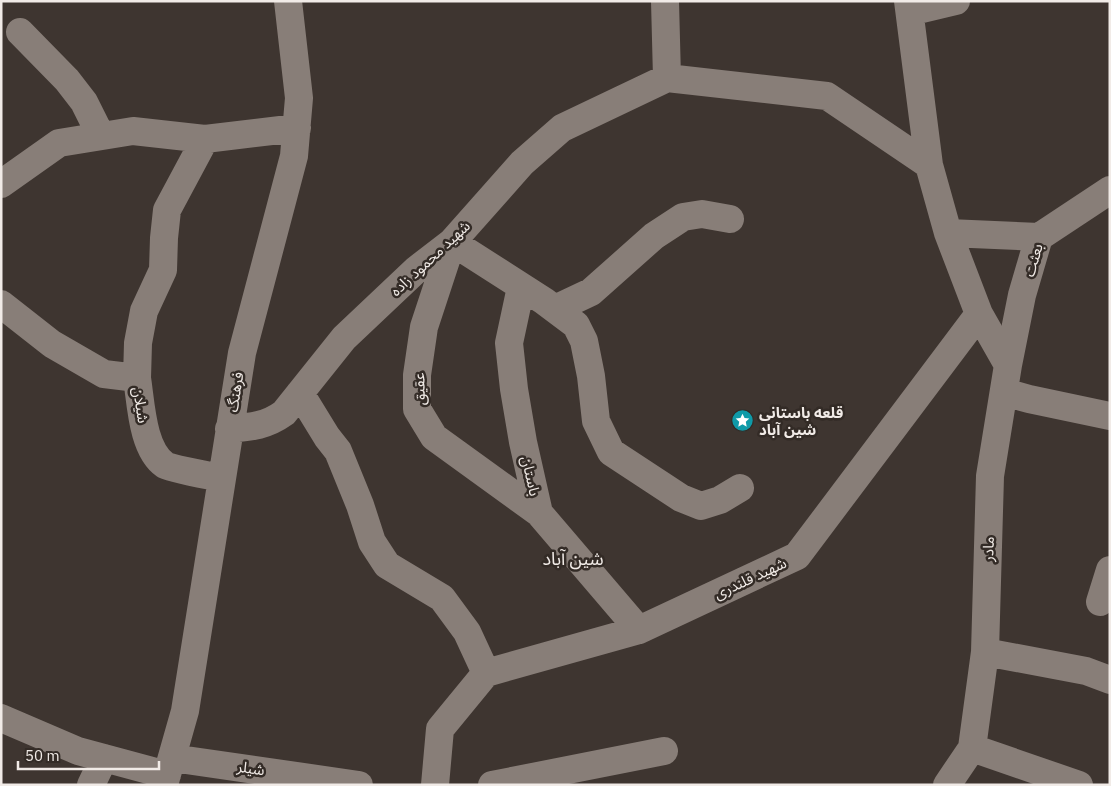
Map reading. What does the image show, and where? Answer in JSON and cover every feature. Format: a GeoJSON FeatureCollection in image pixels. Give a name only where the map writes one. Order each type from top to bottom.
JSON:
{"type":"FeatureCollection","features":[{"type":"Feature","properties":{"kind":"street","name":"فرهنگ"},"geometry":{"type":"LineString","coordinates":[[168,772],[185,711],[242,354],[294,156],[300,98],[288,1]]}},
{"type":"Feature","properties":{"kind":"street"},"geometry":{"type":"LineString","coordinates":[[665,1],[667,78],[826,96],[929,164]]}},
{"type":"Feature","properties":{"kind":"street"},"geometry":{"type":"LineString","coordinates":[[956,1],[909,7],[929,164],[948,232],[979,314],[1008,365]]}},
{"type":"Feature","properties":{"kind":"street"},"geometry":{"type":"LineString","coordinates":[[20,32],[67,80],[78,94],[101,136]]}},
{"type":"Feature","properties":{"kind":"street","name":"شهید محمود زاده"},"geometry":{"type":"LineString","coordinates":[[229,429],[272,422],[284,413],[344,338],[417,269],[452,242],[522,164],[562,128],[667,78]]}},
{"type":"Feature","properties":{"kind":"street"},"geometry":{"type":"LineString","coordinates":[[1,184],[59,143],[133,131],[205,139],[297,128]]}},
{"type":"Feature","properties":{"kind":"street"},"geometry":{"type":"LineString","coordinates":[[137,378],[138,342],[144,311],[163,270],[167,210],[205,139]]}},
{"type":"Feature","properties":{"kind":"street","name":"بعثت"},"geometry":{"type":"LineString","coordinates":[[1008,365],[1022,295],[1039,236],[1110,190]]}},
{"type":"Feature","properties":{"kind":"street"},"geometry":{"type":"LineString","coordinates":[[555,309],[591,292],[654,236],[683,217],[702,214],[730,220]]}},
{"type":"Feature","properties":{"kind":"street"},"geometry":{"type":"LineString","coordinates":[[948,232],[1039,236]]}},
{"type":"Feature","properties":{"kind":"street"},"geometry":{"type":"LineString","coordinates":[[452,242],[555,309],[576,325],[584,341],[591,376],[596,421],[611,452],[681,498],[701,506],[720,500],[740,488]]}},
{"type":"Feature","properties":{"kind":"street","name":"عقیق"},"geometry":{"type":"LineString","coordinates":[[452,242],[424,327],[416,375],[417,409],[434,437],[539,513]]}},
{"type":"Feature","properties":{"kind":"street","name":"باستان"},"geometry":{"type":"LineString","coordinates":[[521,287],[509,343],[514,389],[539,513],[639,630]]}},
{"type":"Feature","properties":{"kind":"street","name":"شیلان"},"geometry":{"type":"LineString","coordinates":[[1,304],[52,344],[104,374],[137,378],[146,432],[155,454],[166,465],[222,478]]}},
{"type":"Feature","properties":{"kind":"street","name":"شهید قلندری"},"geometry":{"type":"LineString","coordinates":[[486,673],[639,630],[797,556],[979,314]]}},
{"type":"Feature","properties":{"kind":"street","name":"مادر"},"geometry":{"type":"LineString","coordinates":[[947,785],[972,748],[985,652],[990,476],[1008,365]]}},
{"type":"Feature","properties":{"kind":"street"},"geometry":{"type":"LineString","coordinates":[[1004,392],[1110,416]]}},
{"type":"Feature","properties":{"kind":"street"},"geometry":{"type":"LineString","coordinates":[[300,393],[327,437],[338,451],[358,498],[372,542],[387,565],[442,598],[467,632],[486,673],[440,729],[435,785]]}},
{"type":"Feature","properties":{"kind":"street"},"geometry":{"type":"LineString","coordinates":[[1100,602],[1110,570]]}},
{"type":"Feature","properties":{"kind":"street"},"geometry":{"type":"LineString","coordinates":[[985,652],[1086,671],[1110,680]]}},
{"type":"Feature","properties":{"kind":"street","name":"شیلر"},"geometry":{"type":"LineString","coordinates":[[1,718],[78,750],[104,758],[168,772],[239,766],[359,785]]}},
{"type":"Feature","properties":{"kind":"street"},"geometry":{"type":"LineString","coordinates":[[972,748],[1079,785]]}},
{"type":"Feature","properties":{"kind":"street"},"geometry":{"type":"LineString","coordinates":[[492,785],[664,751]]}},
{"type":"Feature","properties":{"kind":"street"},"geometry":{"type":"LineString","coordinates":[[91,785],[104,758]]}},
{"type":"Feature","properties":{"kind":"place","name":"قلعه باستانی شین آباد"},"geometry":{"type":"Point","coordinates":[743,421]}},
{"type":"Feature","properties":{"kind":"district","name":"شین آباد"},"geometry":{"type":"Point","coordinates":[573,558]}}]}
